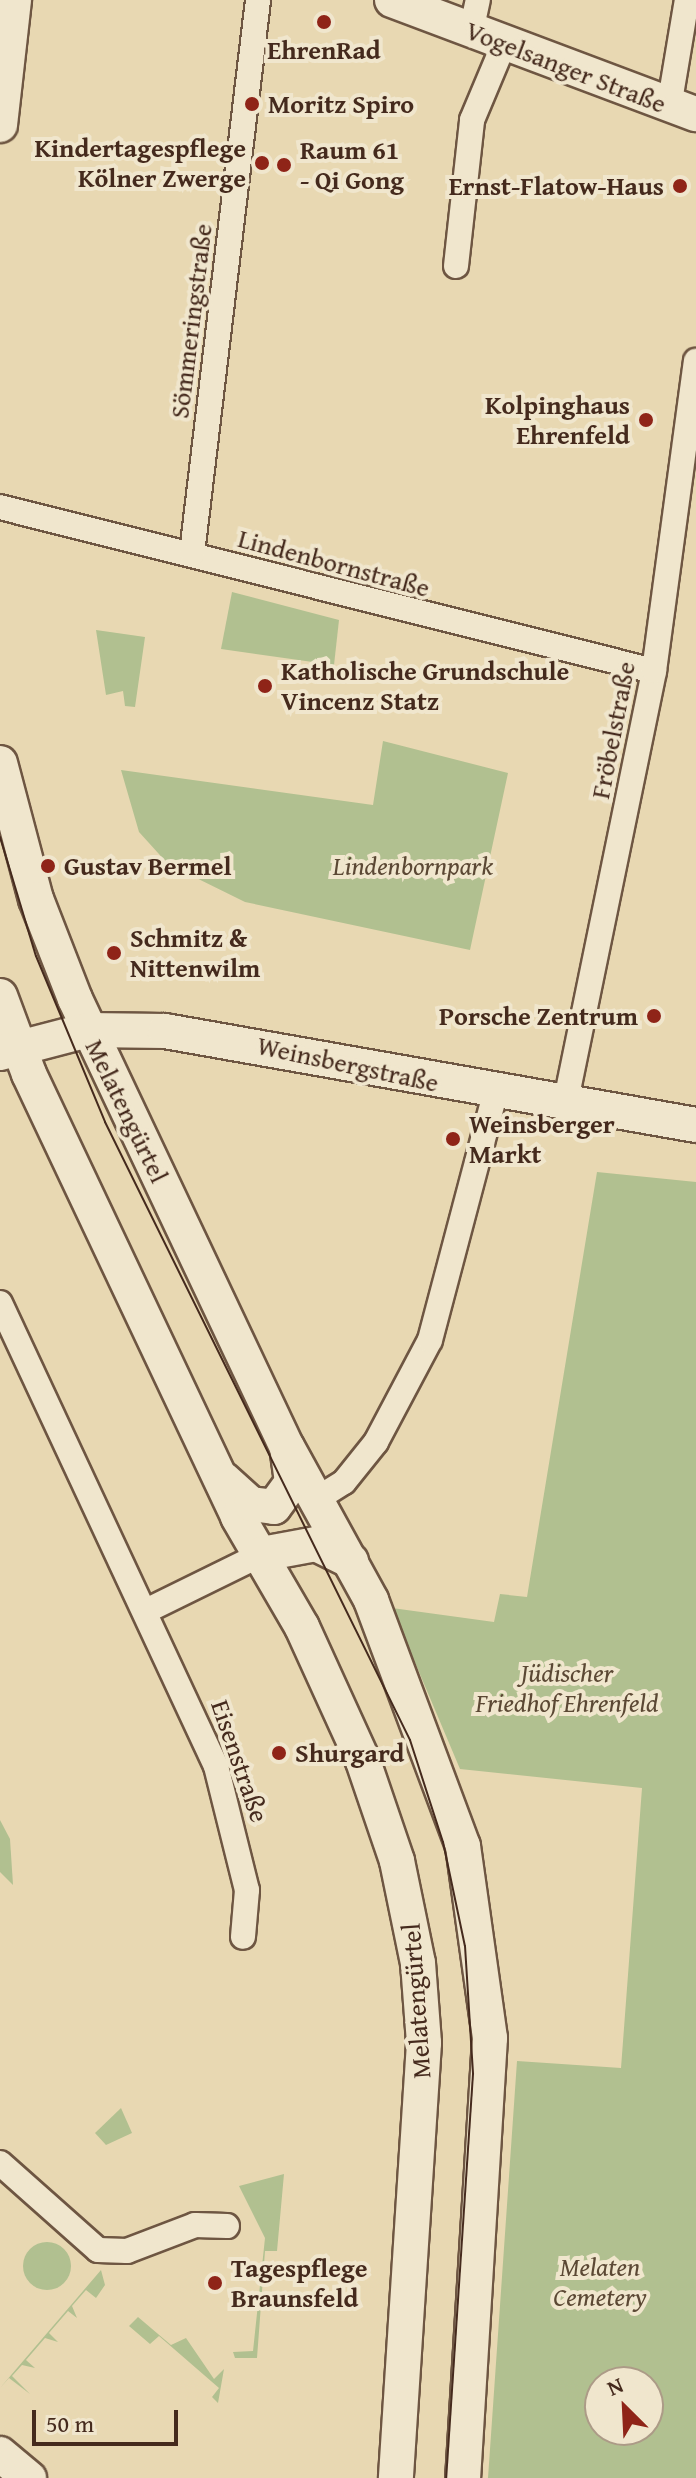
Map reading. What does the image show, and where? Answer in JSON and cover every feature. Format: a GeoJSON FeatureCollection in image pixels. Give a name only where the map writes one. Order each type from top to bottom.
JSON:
{"type":"FeatureCollection","features":[{"type":"Feature","properties":{"kind":"main road"},"geometry":{"type":"LineString","coordinates":[[0,125],[14,0]]}},
{"type":"Feature","properties":{"kind":"main road","name":"Vogelsanger Straße"},"geometry":{"type":"LineString","coordinates":[[392,0],[474,16],[504,44],[682,110]]}},
{"type":"Feature","properties":{"kind":"main road","name":"Melatengürtel"},"geometry":{"type":"LineString","coordinates":[[0,763],[36,899],[88,1030],[287,1447],[320,1497],[351,1561],[435,1757],[481,1935],[490,2038],[488,2138],[463,2478]]}},
{"type":"Feature","properties":{"kind":"main road","name":"Melatengürtel"},"geometry":{"type":"LineString","coordinates":[[0,996],[9,1050],[363,1761],[397,1861],[418,1963],[422,2121],[396,2478]]}},
{"type":"Feature","properties":{"kind":"main road","name":"Weinsbergstraße"},"geometry":{"type":"LineString","coordinates":[[9,1050],[88,1030],[226,1039],[495,1094],[696,1125]]}},
{"type":"Feature","properties":{"kind":"main road","name":"Melatengürtel"},"geometry":{"type":"LineString","coordinates":[[220,1477],[251,1504],[274,1507],[292,1482],[287,1447]]}},
{"type":"Feature","properties":{"kind":"main road"},"geometry":{"type":"LineString","coordinates":[[262,1554],[316,1544],[351,1561]]}},
{"type":"Feature","properties":{"kind":"main road"},"geometry":{"type":"LineString","coordinates":[[0,2454],[29,2478]]}},
{"type":"Feature","properties":{"kind":"street","name":"Sömmeringstraße"},"geometry":{"type":"LineString","coordinates":[[192,553],[258,0]]}},
{"type":"Feature","properties":{"kind":"street"},"geometry":{"type":"LineString","coordinates":[[682,110],[687,0]]}},
{"type":"Feature","properties":{"kind":"street"},"geometry":{"type":"LineString","coordinates":[[456,266],[472,120],[504,44]]}},
{"type":"Feature","properties":{"kind":"street","name":"Fröbelstraße"},"geometry":{"type":"LineString","coordinates":[[565,1105],[654,671],[692,426],[696,361]]}},
{"type":"Feature","properties":{"kind":"street","name":"Lindenbornstraße"},"geometry":{"type":"LineString","coordinates":[[0,507],[654,671]]}},
{"type":"Feature","properties":{"kind":"street"},"geometry":{"type":"LineString","coordinates":[[320,1497],[344,1482],[376,1442],[430,1340],[495,1094]]}},
{"type":"Feature","properties":{"kind":"street","name":"Eisenstraße"},"geometry":{"type":"LineString","coordinates":[[0,1303],[148,1610],[231,1812],[247,1890],[243,1937]]}},
{"type":"Feature","properties":{"kind":"street"},"geometry":{"type":"LineString","coordinates":[[148,1610],[262,1554]]}},
{"type":"Feature","properties":{"kind":"street"},"geometry":{"type":"LineString","coordinates":[[0,2163],[98,2250],[127,2251],[195,2225],[227,2226]]}},
{"type":"Feature","properties":{"kind":"green space"},"geometry":{"type":"Polygon","coordinates":[[[232,592],[339,620],[334,665],[221,649],[232,592]]]}},
{"type":"Feature","properties":{"kind":"green space"},"geometry":{"type":"Polygon","coordinates":[[[96,630],[145,637],[135,707],[125,706],[123,691],[106,695],[96,630]]]}},
{"type":"Feature","properties":{"kind":"green space","name":"Lindenbornpark"},"geometry":{"type":"Polygon","coordinates":[[[383,741],[508,773],[470,950],[245,902],[168,864],[139,832],[121,770],[373,805],[383,741]]]}},
{"type":"Feature","properties":{"kind":"green space","name":"Melaten Cemetery"},"geometry":{"type":"Polygon","coordinates":[[[597,1172],[696,1182],[696,2478],[488,2478],[517,2061],[621,2068],[642,1788],[460,1769],[392,1608],[494,1622],[500,1594],[527,1597],[597,1172]]]}},
{"type":"Feature","properties":{"kind":"green space"},"geometry":{"type":"Polygon","coordinates":[[[0,1820],[10,1839],[13,1885],[0,1872],[0,1820]]]}},
{"type":"Feature","properties":{"kind":"green space"},"geometry":{"type":"Polygon","coordinates":[[[121,2108],[132,2133],[106,2145],[95,2133],[121,2108]]]}},
{"type":"Feature","properties":{"kind":"green space"},"geometry":{"type":"Polygon","coordinates":[[[284,2174],[277,2251],[265,2251],[257,2358],[235,2358],[233,2352],[253,2351],[265,2238],[239,2186],[284,2174]]]}},
{"type":"Feature","properties":{"kind":"green space"},"geometry":{"type":"Polygon","coordinates":[[[47,2242],[64,2249],[71,2266],[64,2283],[47,2290],[30,2283],[23,2266],[30,2249],[47,2242]]]}},
{"type":"Feature","properties":{"kind":"green space"},"geometry":{"type":"Polygon","coordinates":[[[101,2270],[105,2285],[96,2298],[86,2290],[72,2306],[77,2318],[68,2311],[49,2333],[58,2342],[45,2338],[26,2360],[35,2368],[22,2365],[12,2376],[30,2394],[9,2378],[0,2388],[101,2270]]]}},
{"type":"Feature","properties":{"kind":"green space"},"geometry":{"type":"Polygon","coordinates":[[[138,2317],[171,2345],[186,2338],[214,2379],[224,2369],[218,2403],[212,2397],[219,2388],[159,2336],[150,2344],[129,2326],[138,2317]]]}},
{"type":"Feature","properties":{"kind":"tram line"},"geometry":{"type":"LineString","coordinates":[[0,837],[36,956],[105,1122],[410,1740],[443,1842],[465,1946],[473,2074],[446,2478]]}},
{"type":"Feature","properties":{"kind":"place","name":"EhrenRad"},"geometry":{"type":"Point","coordinates":[324,22]}},
{"type":"Feature","properties":{"kind":"place","name":"Moritz Spiro"},"geometry":{"type":"Point","coordinates":[252,104]}},
{"type":"Feature","properties":{"kind":"place","name":"Kindertagespflege Kölner Zwerge"},"geometry":{"type":"Point","coordinates":[262,163]}},
{"type":"Feature","properties":{"kind":"place","name":"Raum 61 - Qi Gong"},"geometry":{"type":"Point","coordinates":[284,165]}},
{"type":"Feature","properties":{"kind":"place","name":"Ernst-Flatow-Haus"},"geometry":{"type":"Point","coordinates":[680,186]}},
{"type":"Feature","properties":{"kind":"place","name":"Kolpinghaus Ehrenfeld"},"geometry":{"type":"Point","coordinates":[646,420]}},
{"type":"Feature","properties":{"kind":"place","name":"Katholische Grundschule Vincenz Statz"},"geometry":{"type":"Point","coordinates":[265,686]}},
{"type":"Feature","properties":{"kind":"place","name":"Gustav Bermel"},"geometry":{"type":"Point","coordinates":[48,866]}},
{"type":"Feature","properties":{"kind":"place","name":"Schmitz & Nittenwilm"},"geometry":{"type":"Point","coordinates":[114,953]}},
{"type":"Feature","properties":{"kind":"place","name":"Porsche Zentrum"},"geometry":{"type":"Point","coordinates":[654,1016]}},
{"type":"Feature","properties":{"kind":"place","name":"Weinsberger Markt"},"geometry":{"type":"Point","coordinates":[453,1139]}},
{"type":"Feature","properties":{"kind":"place","name":"Shurgard"},"geometry":{"type":"Point","coordinates":[279,1753]}},
{"type":"Feature","properties":{"kind":"place","name":"Tagespflege Braunsfeld"},"geometry":{"type":"Point","coordinates":[215,2283]}},
{"type":"Feature","properties":{"kind":"park label","name":"Jüdischer Friedhof Ehrenfeld"},"geometry":{"type":"Point","coordinates":[567,1688]}}]}
